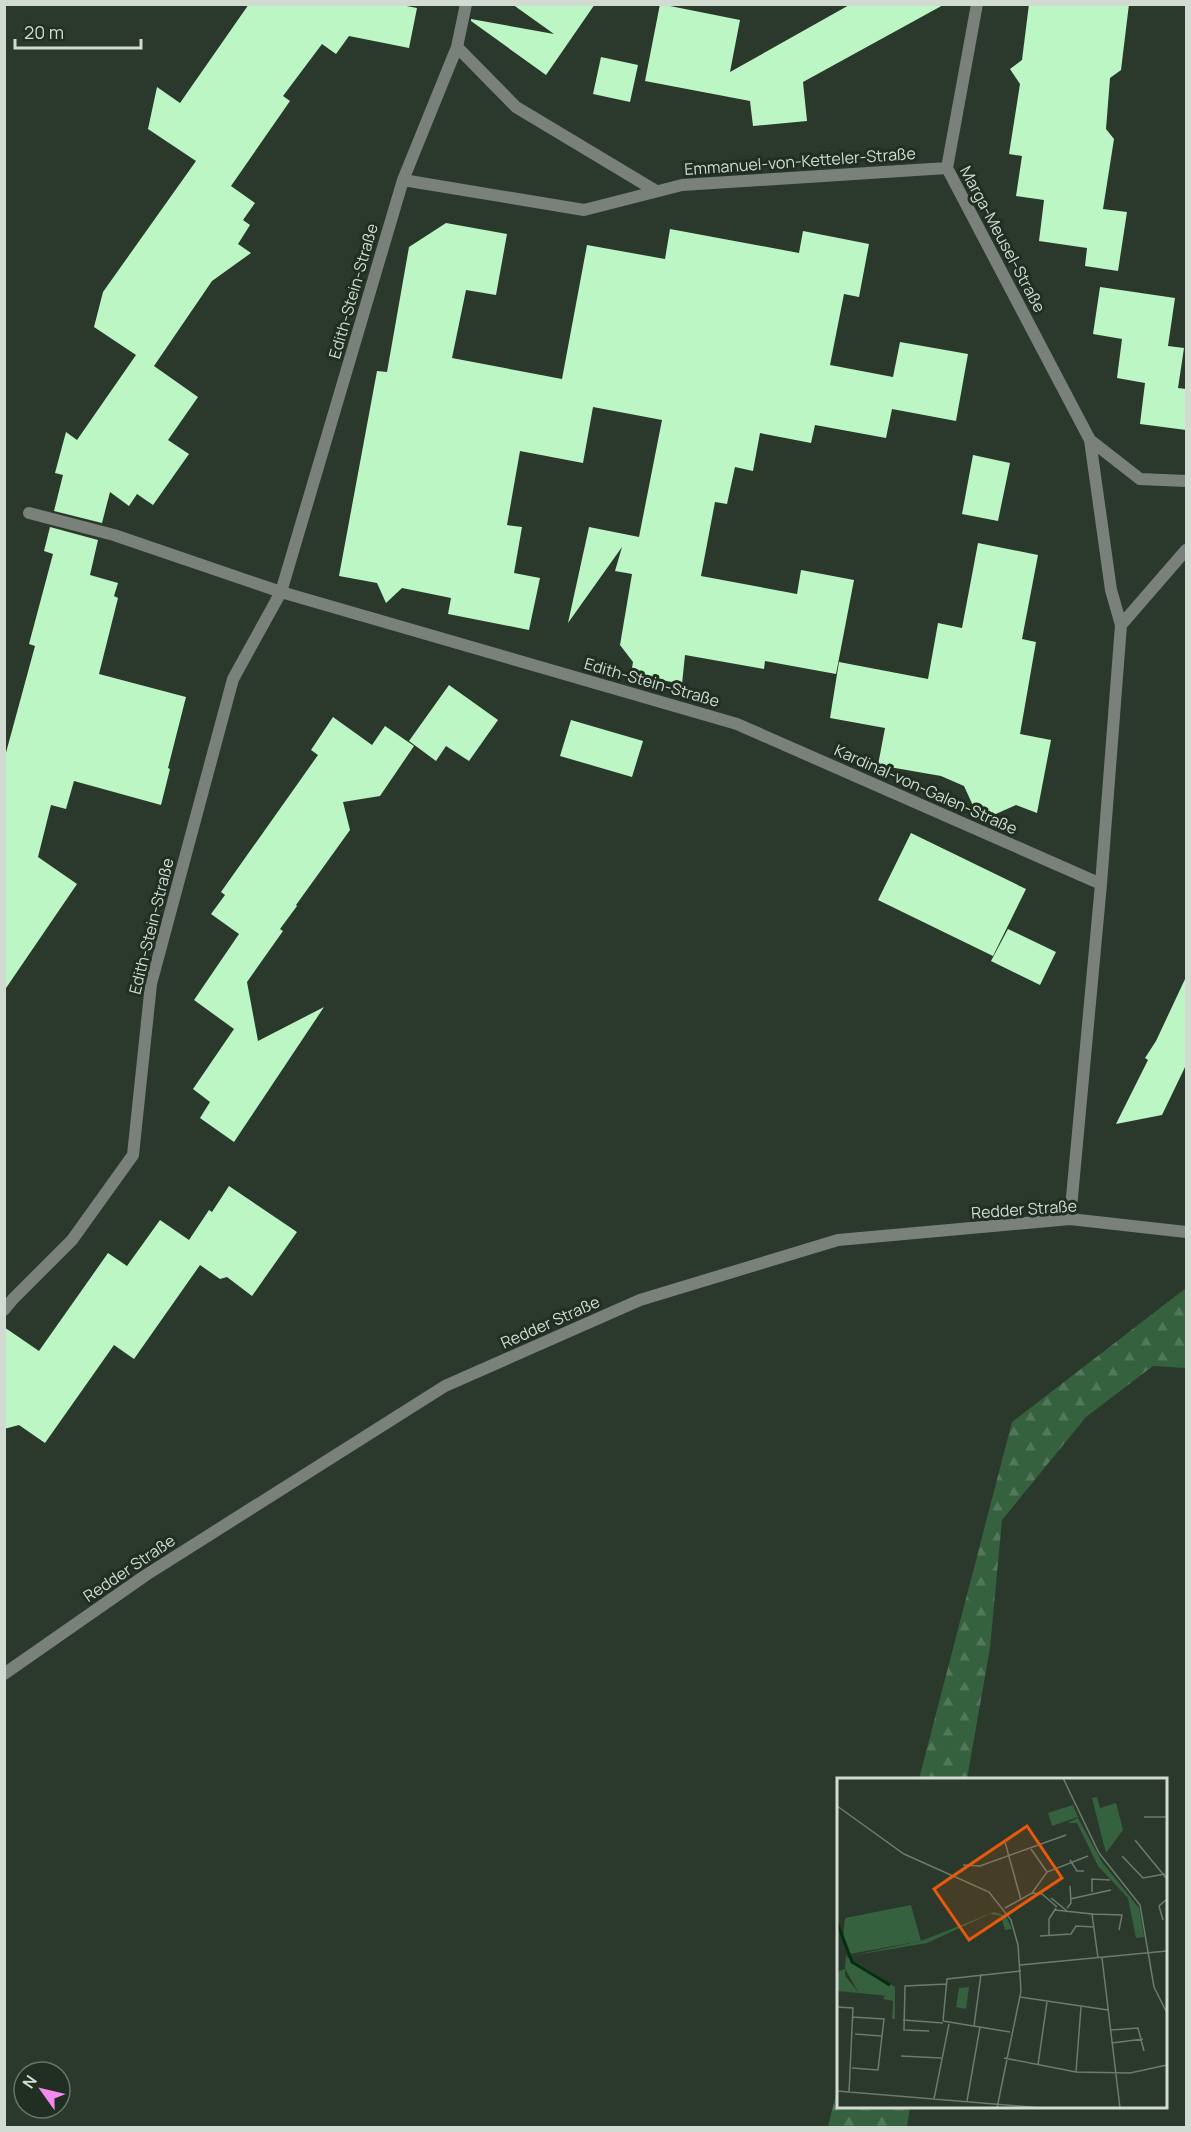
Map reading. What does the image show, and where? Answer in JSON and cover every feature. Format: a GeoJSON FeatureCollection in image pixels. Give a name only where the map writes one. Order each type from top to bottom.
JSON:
{"type":"FeatureCollection","features":[{"type":"Feature","properties":{"kind":"street","name":"Edith-Stein-Straße"},"geometry":{"type":"LineString","coordinates":[[4,1310],[72,1240],[133,1155],[151,984],[233,680],[281,592],[403,180],[457,47],[466,4]]}},
{"type":"Feature","properties":{"kind":"street","name":"Marga-Meusel-Straße"},"geometry":{"type":"LineString","coordinates":[[977,4],[947,168],[1090,440],[1112,590],[1121,625]]}},
{"type":"Feature","properties":{"kind":"street"},"geometry":{"type":"LineString","coordinates":[[457,47],[516,107],[656,191]]}},
{"type":"Feature","properties":{"kind":"street","name":"Emmanuel-von-Ketteler-Straße"},"geometry":{"type":"LineString","coordinates":[[403,180],[584,210],[682,185],[947,168]]}},
{"type":"Feature","properties":{"kind":"street","name":"Marga-Meusel-Straße"},"geometry":{"type":"LineString","coordinates":[[1090,440],[1140,479],[1186,481]]}},
{"type":"Feature","properties":{"kind":"street","name":"Edith-Stein-Straße"},"geometry":{"type":"LineString","coordinates":[[29,513],[114,535],[281,592],[737,724]]}},
{"type":"Feature","properties":{"kind":"street"},"geometry":{"type":"LineString","coordinates":[[1070,1220],[1101,884],[1121,625],[1186,550]]}},
{"type":"Feature","properties":{"kind":"street","name":"Kardinal-von-Galen-Straße"},"geometry":{"type":"LineString","coordinates":[[737,724],[1101,884]]}},
{"type":"Feature","properties":{"kind":"street","name":"Redder Straße"},"geometry":{"type":"LineString","coordinates":[[4,1674],[146,1575],[445,1386],[640,1300],[838,1240],[1070,1220],[1186,1232]]}},
{"type":"Feature","properties":{"kind":"green space"},"geometry":{"type":"Polygon","coordinates":[[[1186,1288],[1186,1368],[1153,1366],[1086,1417],[1002,1520],[990,1648],[967,1778],[919,1778],[1012,1422],[1186,1288]]]}},
{"type":"Feature","properties":{"kind":"green space"},"geometry":{"type":"Polygon","coordinates":[[[837,2090],[837,2108],[910,2108],[907,2127],[828,2127],[837,2090]]]}},
{"type":"Feature","properties":{"kind":"building"},"geometry":{"type":"Polygon","coordinates":[[[249,4],[396,4],[417,8],[409,48],[349,36],[336,54],[322,44],[283,96],[290,101],[231,186],[255,203],[243,220],[250,225],[238,244],[251,253],[212,281],[154,366],[198,397],[168,440],[189,454],[153,505],[137,494],[129,506],[110,492],[102,523],[54,511],[63,475],[55,473],[66,432],[77,440],[136,355],[94,327],[103,292],[196,161],[148,129],[157,87],[180,103],[249,4]]]}},
{"type":"Feature","properties":{"kind":"building"},"geometry":{"type":"Polygon","coordinates":[[[512,4],[595,4],[546,75],[471,21],[471,19],[554,34],[512,4]]]}},
{"type":"Feature","properties":{"kind":"building"},"geometry":{"type":"Polygon","coordinates":[[[660,4],[740,20],[730,72],[851,4],[945,4],[803,82],[807,121],[753,126],[750,101],[645,81],[660,4]]]}},
{"type":"Feature","properties":{"kind":"building"},"geometry":{"type":"Polygon","coordinates":[[[1029,4],[1129,4],[1121,70],[1110,78],[1106,129],[1114,139],[1103,209],[1127,212],[1118,271],[1085,266],[1087,248],[1039,241],[1044,200],[1016,196],[1022,156],[1009,154],[1020,84],[1010,69],[1022,60],[1029,4]]]}},
{"type":"Feature","properties":{"kind":"building"},"geometry":{"type":"Polygon","coordinates":[[[601,57],[638,65],[630,102],[593,94],[601,57]]]}},
{"type":"Feature","properties":{"kind":"building"},"geometry":{"type":"Polygon","coordinates":[[[446,223],[507,234],[496,295],[466,290],[452,358],[562,379],[587,245],[665,259],[670,229],[799,253],[803,231],[869,244],[859,297],[844,294],[830,365],[893,377],[900,342],[968,354],[956,421],[892,409],[886,438],[815,425],[811,443],[760,433],[753,471],[735,467],[727,504],[715,502],[701,576],[797,594],[801,570],[854,580],[836,674],[765,661],[764,669],[685,655],[682,684],[631,674],[633,662],[620,645],[632,574],[615,571],[622,547],[568,623],[589,527],[639,537],[662,420],[593,407],[583,463],[520,451],[507,525],[522,527],[514,573],[540,578],[529,630],[448,614],[451,598],[402,588],[386,603],[377,583],[339,576],[377,371],[387,372],[409,247],[446,223]]]}},
{"type":"Feature","properties":{"kind":"building"},"geometry":{"type":"Polygon","coordinates":[[[1100,287],[1175,298],[1168,346],[1184,348],[1178,388],[1186,389],[1186,430],[1140,424],[1145,383],[1117,378],[1122,339],[1093,334],[1100,287]]]}},
{"type":"Feature","properties":{"kind":"building"},"geometry":{"type":"Polygon","coordinates":[[[973,455],[1010,463],[998,521],[962,514],[973,455]]]}},
{"type":"Feature","properties":{"kind":"building"},"geometry":{"type":"Polygon","coordinates":[[[50,527],[98,540],[90,575],[118,583],[114,596],[118,598],[99,674],[186,697],[161,805],[74,781],[66,809],[51,805],[38,857],[77,884],[4,991],[4,760],[35,646],[29,644],[53,554],[44,551],[50,527]]]}},
{"type":"Feature","properties":{"kind":"building"},"geometry":{"type":"Polygon","coordinates":[[[978,543],[1038,555],[1022,639],[1036,642],[1020,734],[1051,740],[1037,813],[1016,805],[980,821],[964,786],[941,776],[878,765],[885,728],[830,718],[839,662],[928,679],[938,623],[962,628],[978,543]]]}},
{"type":"Feature","properties":{"kind":"building"},"geometry":{"type":"Polygon","coordinates":[[[449,685],[498,720],[469,761],[446,746],[436,761],[409,741],[449,685]]]}},
{"type":"Feature","properties":{"kind":"building"},"geometry":{"type":"Polygon","coordinates":[[[333,717],[372,745],[385,726],[414,746],[380,796],[343,802],[350,830],[296,905],[280,929],[283,931],[247,982],[258,1041],[324,1007],[234,1142],[200,1118],[210,1102],[193,1089],[234,1029],[194,1000],[239,934],[211,914],[225,895],[221,892],[318,755],[311,750],[333,717]]]}},
{"type":"Feature","properties":{"kind":"building"},"geometry":{"type":"Polygon","coordinates":[[[571,720],[643,741],[632,777],[560,756],[571,720]]]}},
{"type":"Feature","properties":{"kind":"building"},"geometry":{"type":"Polygon","coordinates":[[[911,833],[1026,889],[993,956],[878,900],[911,833]]]}},
{"type":"Feature","properties":{"kind":"building"},"geometry":{"type":"Polygon","coordinates":[[[1008,929],[1056,952],[1040,985],[991,961],[1008,929]]]}},
{"type":"Feature","properties":{"kind":"building"},"geometry":{"type":"Polygon","coordinates":[[[1186,977],[1186,1065],[1162,1115],[1116,1124],[1148,1060],[1145,1058],[1156,1041],[1186,977]]]}},
{"type":"Feature","properties":{"kind":"building"},"geometry":{"type":"Polygon","coordinates":[[[229,1186],[297,1232],[252,1296],[227,1277],[220,1279],[200,1265],[134,1359],[114,1345],[45,1443],[19,1425],[4,1429],[4,1327],[39,1351],[108,1253],[127,1266],[160,1220],[189,1240],[209,1210],[212,1212],[229,1186]]]}}]}
